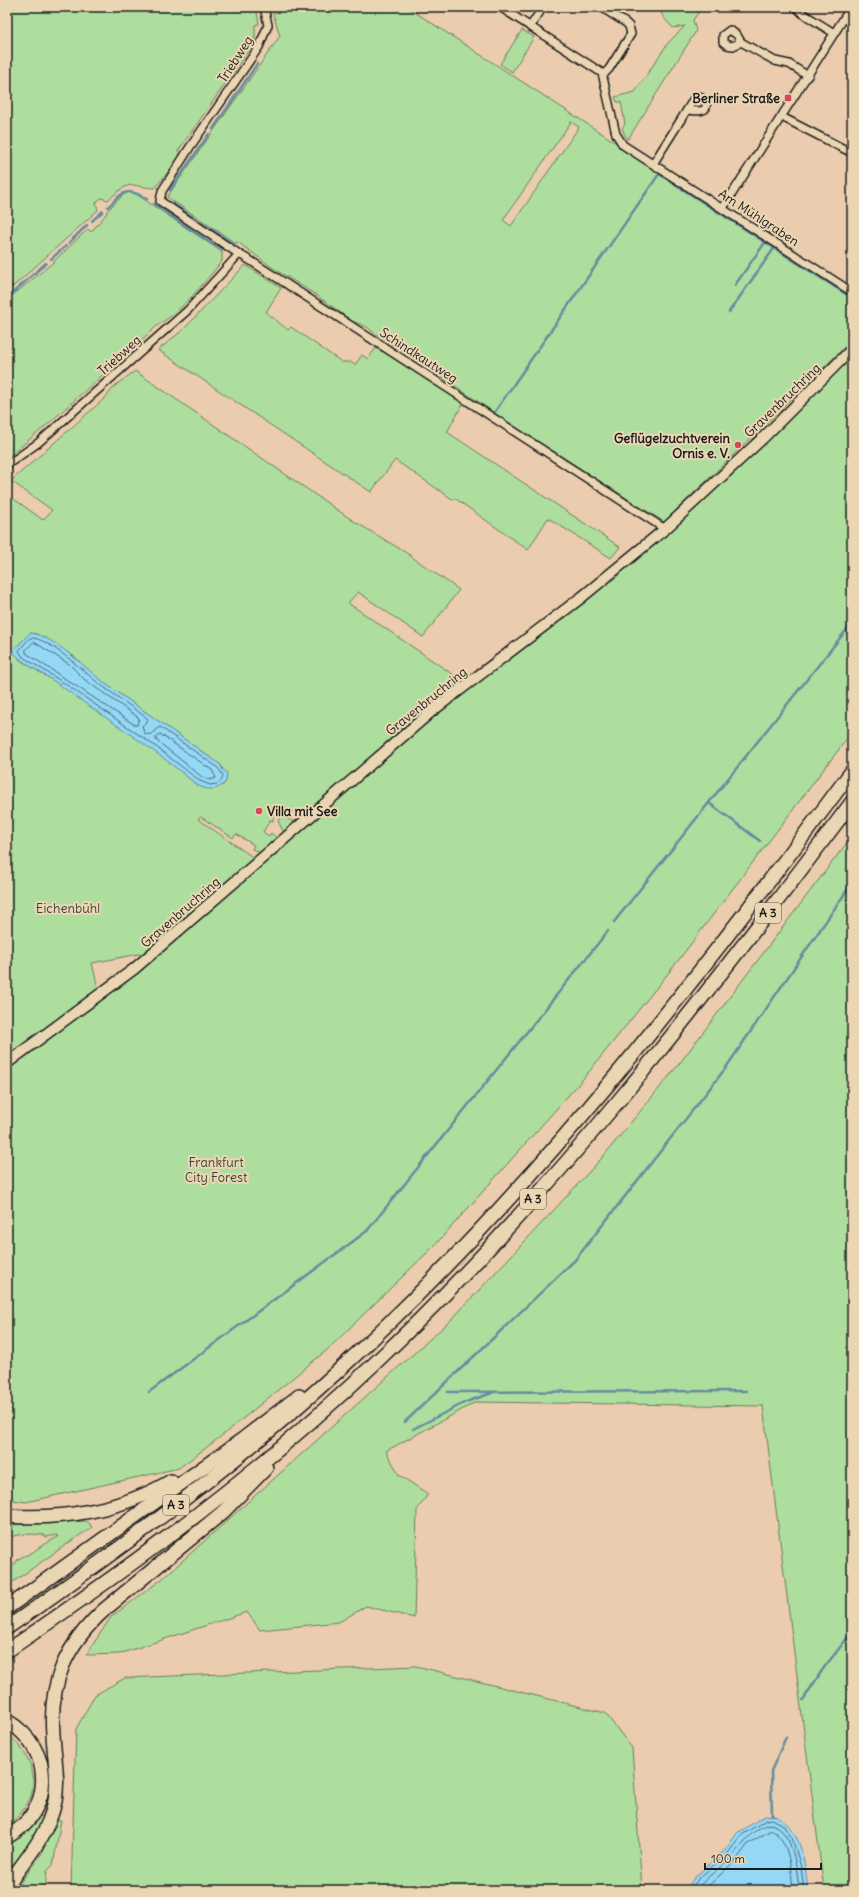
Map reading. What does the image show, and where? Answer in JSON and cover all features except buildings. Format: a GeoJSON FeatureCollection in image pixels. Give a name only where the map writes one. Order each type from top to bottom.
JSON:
{"type":"FeatureCollection","features":[{"type":"Feature","properties":{"kind":"highway","name":"A 3"},"geometry":{"type":"LineString","coordinates":[[7,1628],[163,1516],[246,1450],[338,1371],[449,1263],[560,1141],[687,988],[852,771]]}},
{"type":"Feature","properties":{"kind":"highway","name":"A 3"},"geometry":{"type":"LineString","coordinates":[[10,1649],[117,1573],[188,1520],[306,1426],[422,1318],[532,1200],[619,1101],[683,1024],[852,802]]}},
{"type":"Feature","properties":{"kind":"highway"},"geometry":{"type":"LineString","coordinates":[[7,1608],[285,1405],[338,1371]]}},
{"type":"Feature","properties":{"kind":"highway"},"geometry":{"type":"LineString","coordinates":[[7,1885],[37,1843],[47,1825],[54,1802],[57,1777],[53,1734],[53,1698],[61,1667],[73,1643],[87,1626],[104,1610],[223,1512],[306,1426]]}},
{"type":"Feature","properties":{"kind":"highway"},"geometry":{"type":"LineString","coordinates":[[7,1516],[54,1516],[106,1507],[154,1490],[213,1459]]}},
{"type":"Feature","properties":{"kind":"highway"},"geometry":{"type":"LineString","coordinates":[[7,1722],[22,1732],[31,1742],[39,1757],[43,1778],[41,1796],[32,1815],[18,1831],[7,1837]]}},
{"type":"Feature","properties":{"kind":"street","name":"Triebweg"},"geometry":{"type":"LineString","coordinates":[[160,202],[162,191],[190,147],[259,47],[268,25],[264,7]]}},
{"type":"Feature","properties":{"kind":"street"},"geometry":{"type":"LineString","coordinates":[[500,7],[603,75],[609,70],[631,34],[629,26],[626,23],[601,7]]}},
{"type":"Feature","properties":{"kind":"street"},"geometry":{"type":"LineString","coordinates":[[530,27],[543,7]]}},
{"type":"Feature","properties":{"kind":"street"},"geometry":{"type":"LineString","coordinates":[[796,7],[802,13],[834,33]]}},
{"type":"Feature","properties":{"kind":"street"},"geometry":{"type":"LineString","coordinates":[[723,208],[851,7]]}},
{"type":"Feature","properties":{"kind":"street"},"geometry":{"type":"LineString","coordinates":[[741,42],[774,61],[788,64],[808,76]]}},
{"type":"Feature","properties":{"kind":"street","name":"Am Mühlgraben"},"geometry":{"type":"LineString","coordinates":[[603,75],[618,138],[623,145],[852,292]]}},
{"type":"Feature","properties":{"kind":"street"},"geometry":{"type":"LineString","coordinates":[[653,164],[687,110]]}},
{"type":"Feature","properties":{"kind":"street"},"geometry":{"type":"LineString","coordinates":[[782,117],[852,153]]}},
{"type":"Feature","properties":{"kind":"street","name":"Schindkautweg"},"geometry":{"type":"LineString","coordinates":[[160,202],[665,528]]}},
{"type":"Feature","properties":{"kind":"street","name":"Triebweg"},"geometry":{"type":"LineString","coordinates":[[7,464],[38,443],[188,310],[239,254]]}},
{"type":"Feature","properties":{"kind":"street","name":"Gravenbruchring"},"geometry":{"type":"LineString","coordinates":[[7,1063],[134,969],[432,711],[582,597],[665,528],[765,436],[852,349]]}},
{"type":"Feature","properties":{"kind":"green space"},"geometry":{"type":"Polygon","coordinates":[[[7,7],[256,7],[259,24],[255,25],[255,42],[178,151],[180,157],[155,188],[130,185],[126,186],[108,200],[101,198],[96,203],[98,210],[7,292],[7,7]]]}},
{"type":"Feature","properties":{"kind":"green space"},"geometry":{"type":"Polygon","coordinates":[[[271,7],[407,7],[852,296],[852,340],[664,522],[508,422],[402,350],[383,340],[367,327],[352,321],[316,295],[273,268],[239,243],[234,242],[167,197],[280,36],[271,7]],[[571,122],[503,220],[511,226],[579,127],[571,122]]]}},
{"type":"Feature","properties":{"kind":"green space"},"geometry":{"type":"Polygon","coordinates":[[[658,7],[702,7],[693,20],[696,31],[628,139],[622,128],[625,124],[621,102],[617,102],[615,97],[635,92],[668,43],[685,26],[673,28],[664,18],[658,7]]]}},
{"type":"Feature","properties":{"kind":"green space"},"geometry":{"type":"Polygon","coordinates":[[[522,30],[534,37],[512,72],[500,64],[522,30]]]}},
{"type":"Feature","properties":{"kind":"green space"},"geometry":{"type":"Polygon","coordinates":[[[129,192],[136,194],[222,252],[222,261],[193,296],[176,312],[158,325],[48,424],[7,458],[7,300],[50,265],[88,229],[91,232],[107,213],[106,212],[123,195],[129,192]]]}},
{"type":"Feature","properties":{"kind":"green space"},"geometry":{"type":"Polygon","coordinates":[[[245,265],[281,288],[266,312],[288,330],[291,327],[343,363],[344,361],[347,363],[349,361],[355,365],[362,355],[368,359],[376,348],[382,352],[384,350],[464,402],[447,432],[620,547],[611,558],[548,518],[528,550],[456,499],[452,499],[395,460],[371,492],[158,350],[184,329],[245,265]]]}},
{"type":"Feature","properties":{"kind":"green space","name":"Frankfurt City Forest"},"geometry":{"type":"Polygon","coordinates":[[[852,355],[852,732],[674,966],[583,1079],[436,1244],[327,1350],[219,1438],[179,1468],[26,1502],[7,1499],[7,1067],[133,973],[460,693],[658,539],[716,488],[852,355]]]}},
{"type":"Feature","properties":{"kind":"green space","name":"Eichenbühl"},"geometry":{"type":"Polygon","coordinates":[[[135,371],[352,520],[405,552],[459,590],[423,637],[358,592],[348,603],[461,680],[404,726],[302,818],[294,812],[279,805],[278,808],[281,810],[274,814],[273,821],[270,820],[263,832],[269,836],[271,833],[278,839],[261,853],[252,849],[254,845],[236,834],[233,838],[201,817],[198,819],[254,858],[149,952],[92,963],[99,992],[7,1058],[7,494],[43,520],[52,510],[11,481],[105,398],[116,385],[135,371]],[[30,633],[14,650],[20,660],[62,686],[153,749],[197,785],[223,785],[226,775],[221,765],[107,685],[90,672],[75,657],[36,634],[30,633]]]}},
{"type":"Feature","properties":{"kind":"green space"},"geometry":{"type":"Polygon","coordinates":[[[282,816],[296,823],[284,833],[278,821],[282,816]]]}},
{"type":"Feature","properties":{"kind":"green space"},"geometry":{"type":"Polygon","coordinates":[[[852,836],[852,1890],[824,1890],[763,1406],[476,1402],[386,1451],[399,1475],[428,1494],[417,1510],[414,1618],[366,1606],[339,1622],[260,1630],[247,1612],[119,1654],[86,1655],[111,1617],[162,1579],[450,1321],[541,1224],[601,1159],[679,1064],[852,836]]]}},
{"type":"Feature","properties":{"kind":"green space"},"geometry":{"type":"Polygon","coordinates":[[[86,1521],[92,1528],[7,1586],[7,1566],[15,1564],[18,1559],[58,1537],[57,1535],[46,1537],[45,1535],[26,1534],[7,1538],[7,1525],[86,1521]]]}},
{"type":"Feature","properties":{"kind":"green space"},"geometry":{"type":"Polygon","coordinates":[[[416,1666],[605,1713],[632,1748],[642,1890],[71,1890],[76,1729],[95,1695],[125,1678],[416,1666]]]}},
{"type":"Feature","properties":{"kind":"green space"},"geometry":{"type":"Polygon","coordinates":[[[7,1734],[26,1756],[31,1768],[33,1780],[32,1792],[27,1804],[19,1815],[7,1826],[7,1734]]]}},
{"type":"Feature","properties":{"kind":"green space"},"geometry":{"type":"Polygon","coordinates":[[[39,1816],[45,1817],[39,1830],[7,1878],[7,1842],[22,1833],[39,1816]]]}},
{"type":"Feature","properties":{"kind":"green space"},"geometry":{"type":"Polygon","coordinates":[[[56,1820],[61,1820],[53,1865],[47,1871],[45,1890],[15,1890],[42,1853],[56,1820]]]}},
{"type":"Feature","properties":{"kind":"water"},"geometry":{"type":"Polygon","coordinates":[[[30,633],[40,635],[50,640],[70,654],[107,685],[221,765],[222,769],[227,773],[226,781],[220,787],[213,789],[197,785],[147,746],[19,658],[14,653],[14,650],[30,633]]]}},
{"type":"Feature","properties":{"kind":"water"},"geometry":{"type":"Polygon","coordinates":[[[772,1815],[782,1820],[790,1827],[796,1836],[803,1857],[808,1890],[685,1890],[696,1876],[726,1849],[737,1833],[765,1816],[772,1815]]]}},
{"type":"Feature","properties":{"kind":"waterway"},"geometry":{"type":"LineString","coordinates":[[213,129],[257,64]]}},
{"type":"Feature","properties":{"kind":"waterway"},"geometry":{"type":"LineString","coordinates":[[170,190],[209,134]]}},
{"type":"Feature","properties":{"kind":"waterway"},"geometry":{"type":"LineString","coordinates":[[494,413],[659,174],[852,298]]}},
{"type":"Feature","properties":{"kind":"waterway"},"geometry":{"type":"LineString","coordinates":[[108,207],[125,192],[134,193],[147,199]]}},
{"type":"Feature","properties":{"kind":"waterway"},"geometry":{"type":"LineString","coordinates":[[172,203],[235,245]]}},
{"type":"Feature","properties":{"kind":"waterway"},"geometry":{"type":"LineString","coordinates":[[154,204],[222,251]]}},
{"type":"Feature","properties":{"kind":"waterway"},"geometry":{"type":"LineString","coordinates":[[92,221],[103,211]]}},
{"type":"Feature","properties":{"kind":"waterway"},"geometry":{"type":"LineString","coordinates":[[69,243],[87,225]]}},
{"type":"Feature","properties":{"kind":"waterway"},"geometry":{"type":"LineString","coordinates":[[735,285],[766,241]]}},
{"type":"Feature","properties":{"kind":"waterway"},"geometry":{"type":"LineString","coordinates":[[51,259],[66,246]]}},
{"type":"Feature","properties":{"kind":"waterway"},"geometry":{"type":"LineString","coordinates":[[729,312],[775,247]]}},
{"type":"Feature","properties":{"kind":"waterway"},"geometry":{"type":"LineString","coordinates":[[7,298],[46,263]]}},
{"type":"Feature","properties":{"kind":"waterway"},"geometry":{"type":"LineString","coordinates":[[7,283],[12,286]]}},
{"type":"Feature","properties":{"kind":"waterway"},"geometry":{"type":"LineString","coordinates":[[614,922],[852,623]]}},
{"type":"Feature","properties":{"kind":"waterway"},"geometry":{"type":"LineString","coordinates":[[709,803],[760,841]]}},
{"type":"Feature","properties":{"kind":"waterway"},"geometry":{"type":"LineString","coordinates":[[405,1422],[575,1260],[725,1069],[852,883]]}},
{"type":"Feature","properties":{"kind":"waterway"},"geometry":{"type":"LineString","coordinates":[[149,1392],[367,1231],[608,931]]}},
{"type":"Feature","properties":{"kind":"waterway"},"geometry":{"type":"LineString","coordinates":[[448,1392],[746,1391]]}},
{"type":"Feature","properties":{"kind":"waterway"},"geometry":{"type":"LineString","coordinates":[[413,1429],[466,1402],[492,1393]]}},
{"type":"Feature","properties":{"kind":"waterway"},"geometry":{"type":"LineString","coordinates":[[803,1700],[823,1669],[852,1632]]}},
{"type":"Feature","properties":{"kind":"waterway"},"geometry":{"type":"LineString","coordinates":[[772,1815],[771,1771],[786,1737]]}},
{"type":"Feature","properties":{"kind":"place","name":"Berliner Straße"},"geometry":{"type":"Point","coordinates":[788,98]}},
{"type":"Feature","properties":{"kind":"place","name":"Geflügelzuchtverein Ornis e. V."},"geometry":{"type":"Point","coordinates":[738,445]}},
{"type":"Feature","properties":{"kind":"place","name":"Villa mit See"},"geometry":{"type":"Point","coordinates":[259,811]}}]}
